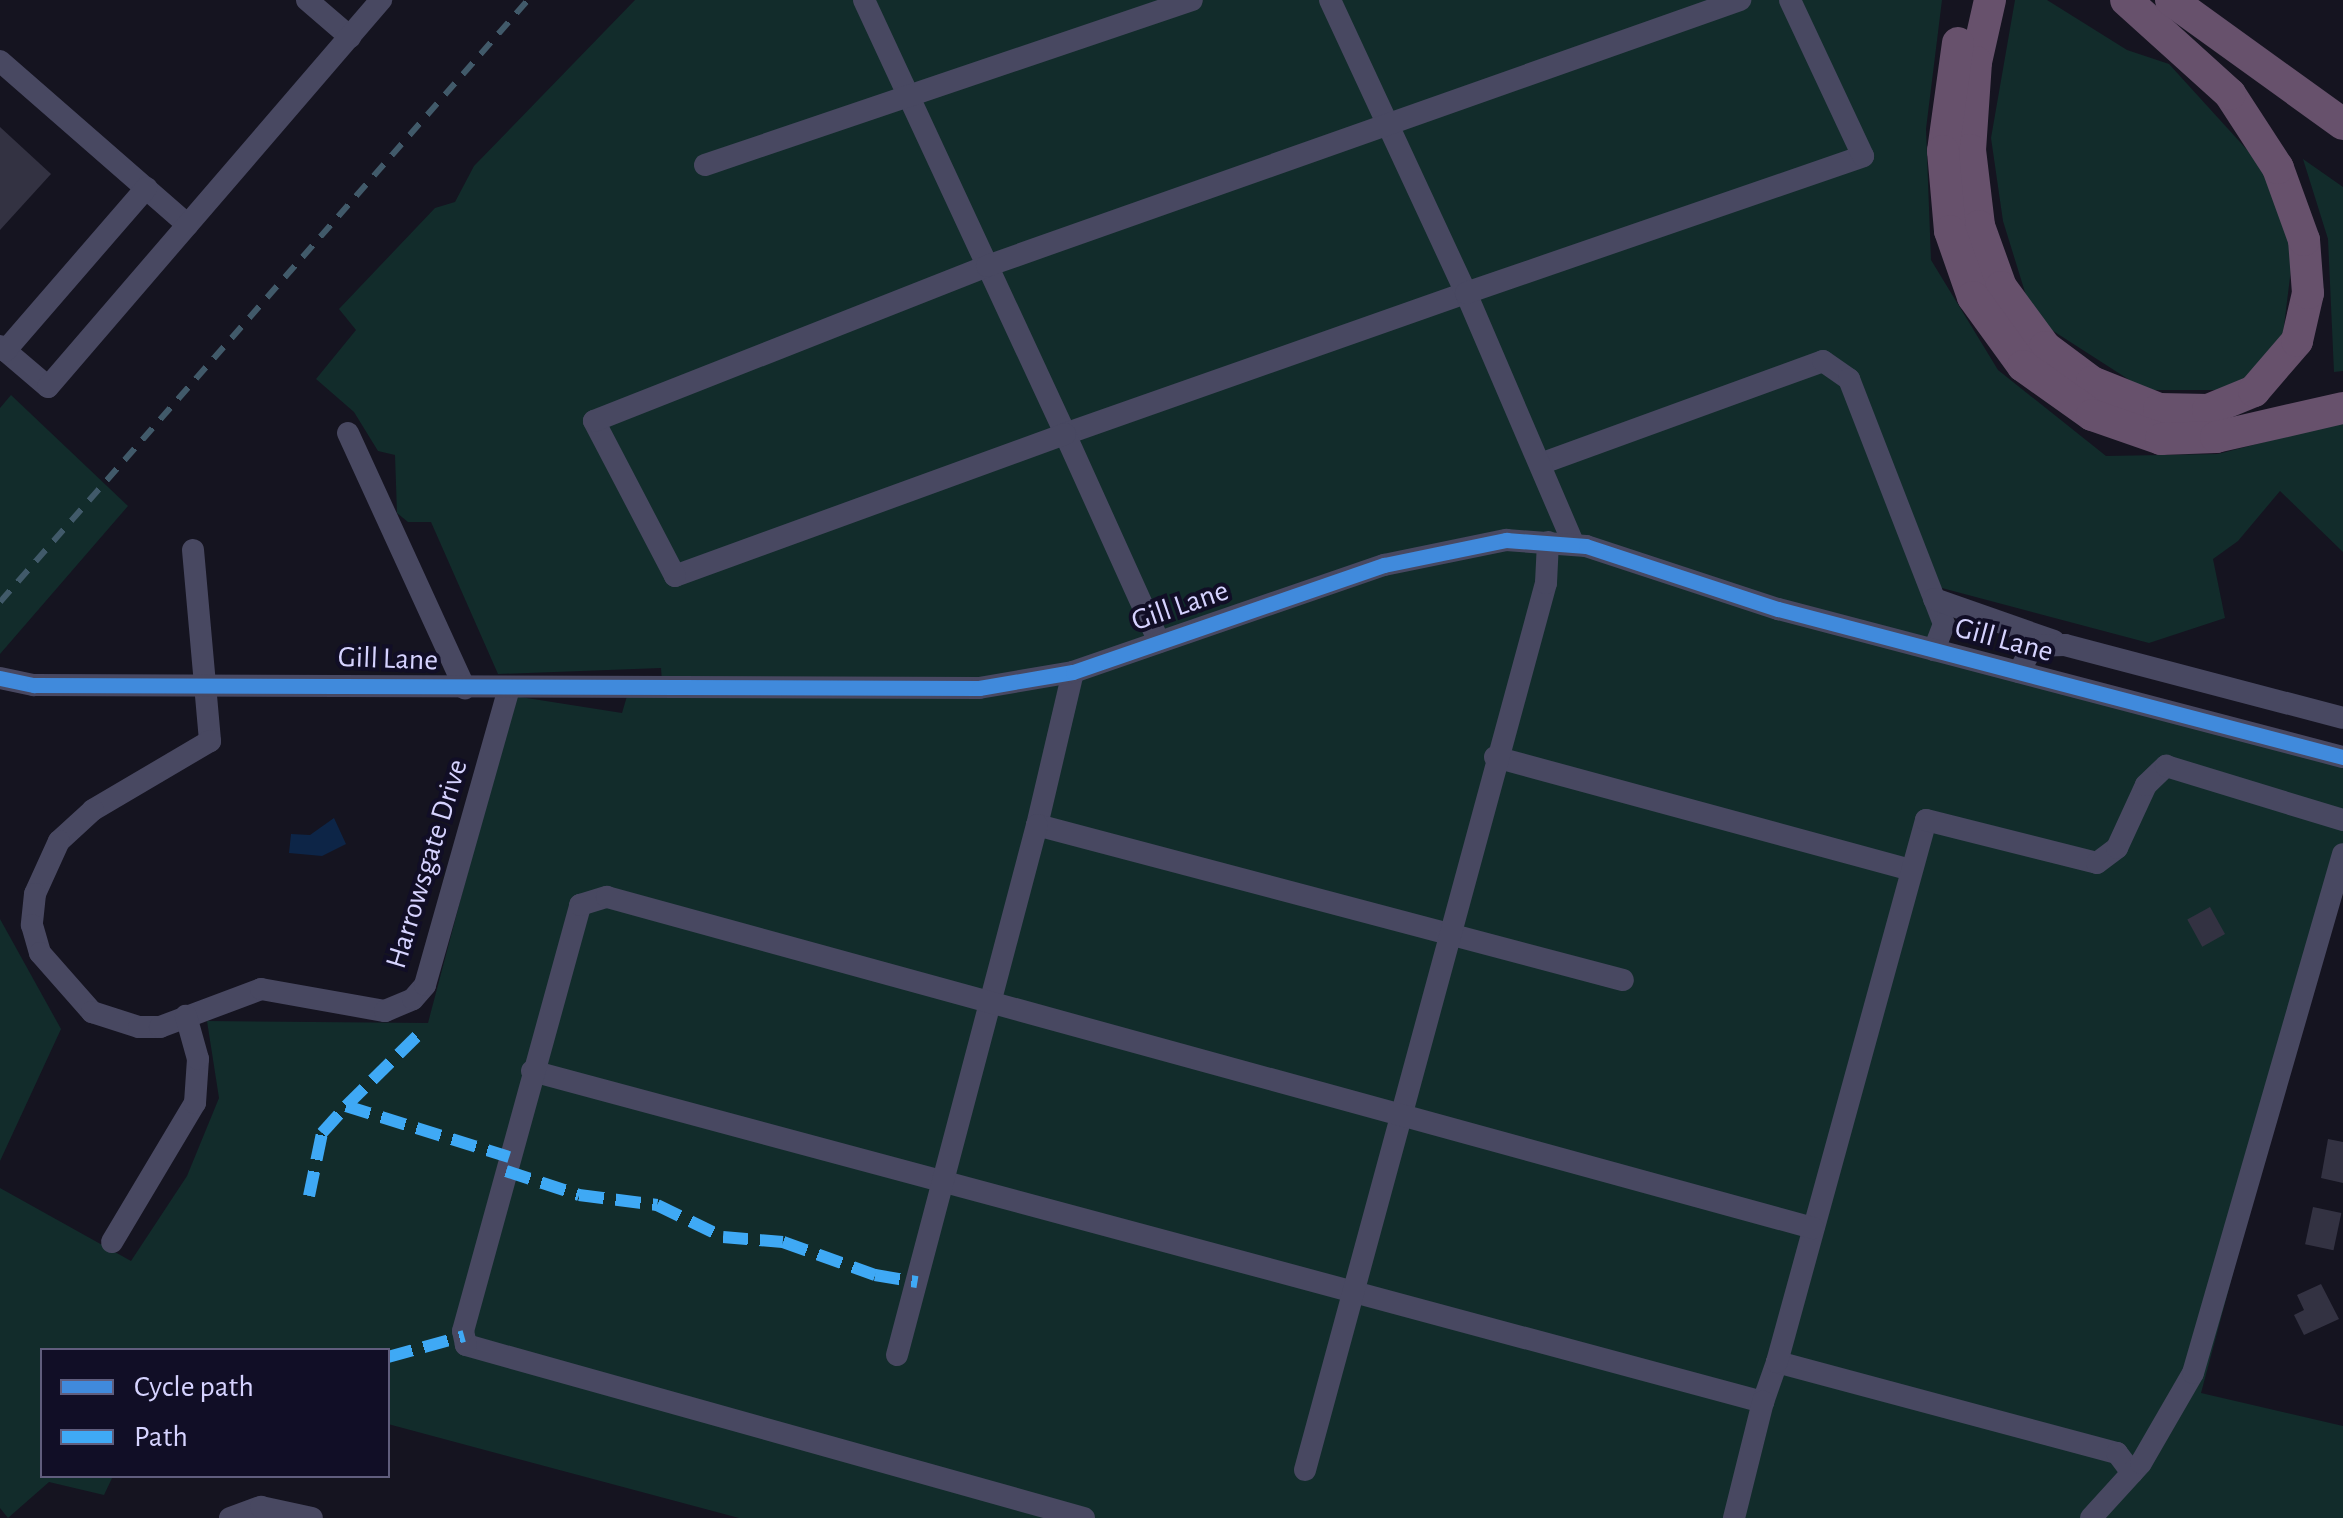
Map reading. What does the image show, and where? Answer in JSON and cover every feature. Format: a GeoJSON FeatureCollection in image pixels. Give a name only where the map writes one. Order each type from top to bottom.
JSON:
{"type":"FeatureCollection","features":[{"type":"Feature","properties":{"kind":"highway"},"geometry":{"type":"LineString","coordinates":[[1968,0],[1966,56],[1976,209],[1988,259],[2016,312],[2055,356],[2107,391],[2174,411],[2226,406],[2268,380],[2297,341],[2308,293],[2300,222],[2278,168],[2230,94],[2126,0]]}},
{"type":"Feature","properties":{"kind":"highway"},"geometry":{"type":"LineString","coordinates":[[1990,0],[1966,56],[1943,151],[1950,231],[1981,311],[2035,377],[2092,415],[2161,439],[2216,437],[2343,408]]}},
{"type":"Feature","properties":{"kind":"highway"},"geometry":{"type":"LineString","coordinates":[[2172,0],[2343,124]]}},
{"type":"Feature","properties":{"kind":"street"},"geometry":{"type":"LineString","coordinates":[[309,0],[350,37]]}},
{"type":"Feature","properties":{"kind":"street"},"geometry":{"type":"LineString","coordinates":[[146,188],[3,348],[48,388],[381,0]]}},
{"type":"Feature","properties":{"kind":"street"},"geometry":{"type":"LineString","coordinates":[[864,0],[1159,642]]}},
{"type":"Feature","properties":{"kind":"street"},"geometry":{"type":"LineString","coordinates":[[705,165],[910,99],[1192,0]]}},
{"type":"Feature","properties":{"kind":"street"},"geometry":{"type":"LineString","coordinates":[[1330,0],[1466,293],[1574,545]]}},
{"type":"Feature","properties":{"kind":"street"},"geometry":{"type":"LineString","coordinates":[[1740,0],[987,266],[594,421],[675,576],[1065,434],[1863,156],[1790,0]]}},
{"type":"Feature","properties":{"kind":"street"},"geometry":{"type":"LineString","coordinates":[[0,60],[188,225]]}},
{"type":"Feature","properties":{"kind":"street"},"geometry":{"type":"LineString","coordinates":[[1540,464],[1823,362],[1849,380],[1944,624],[1934,650]]}},
{"type":"Feature","properties":{"kind":"street"},"geometry":{"type":"LineString","coordinates":[[348,433],[465,688]]}},
{"type":"Feature","properties":{"kind":"street","name":"Gill Lane"},"geometry":{"type":"LineString","coordinates":[[0,678],[34,685],[979,688],[1073,672],[1426,554],[1506,540],[1574,545],[1934,650],[2343,757]]}},
{"type":"Feature","properties":{"kind":"street"},"geometry":{"type":"LineString","coordinates":[[1304,1470],[1495,758],[1546,583],[1548,542]]}},
{"type":"Feature","properties":{"kind":"street","name":"Harrowsgate Drive"},"geometry":{"type":"LineString","coordinates":[[193,550],[200,686],[210,741],[130,783],[59,841],[40,872],[32,925],[53,975],[92,1012],[139,1028],[261,989],[385,1011],[413,999],[425,985],[509,689]]}},
{"type":"Feature","properties":{"kind":"street"},"geometry":{"type":"LineString","coordinates":[[1934,600],[2066,645],[2343,718]]}},
{"type":"Feature","properties":{"kind":"street"},"geometry":{"type":"LineString","coordinates":[[2019,672],[2034,646],[2066,645]]}},
{"type":"Feature","properties":{"kind":"street"},"geometry":{"type":"LineString","coordinates":[[897,1355],[993,1002],[1073,672]]}},
{"type":"Feature","properties":{"kind":"street"},"geometry":{"type":"LineString","coordinates":[[1495,758],[1911,870]]}},
{"type":"Feature","properties":{"kind":"street"},"geometry":{"type":"LineString","coordinates":[[1734,1518],[1926,820],[2097,863],[2123,840],[2146,785],[2166,766],[2343,820]]}},
{"type":"Feature","properties":{"kind":"street"},"geometry":{"type":"LineString","coordinates":[[1037,825],[1622,980]]}},
{"type":"Feature","properties":{"kind":"street"},"geometry":{"type":"LineString","coordinates":[[2091,1518],[2132,1473],[2192,1374],[2343,854]]}},
{"type":"Feature","properties":{"kind":"street"},"geometry":{"type":"LineString","coordinates":[[1084,1518],[466,1345],[463,1331],[575,909],[607,897],[1813,1228]]}},
{"type":"Feature","properties":{"kind":"street"},"geometry":{"type":"LineString","coordinates":[[112,1242],[194,1103],[198,1059],[186,1016]]}},
{"type":"Feature","properties":{"kind":"street"},"geometry":{"type":"LineString","coordinates":[[532,1071],[1763,1402]]}},
{"type":"Feature","properties":{"kind":"street"},"geometry":{"type":"LineString","coordinates":[[1777,1362],[2118,1454],[2132,1473]]}},
{"type":"Feature","properties":{"kind":"street"},"geometry":{"type":"LineString","coordinates":[[230,1518],[260,1507],[312,1518]]}},
{"type":"Feature","properties":{"kind":"green space"},"geometry":{"type":"Polygon","coordinates":[[[635,0],[1942,0],[1926,129],[1931,260],[1998,370],[2106,456],[2218,454],[2343,422],[2343,552],[2280,491],[2238,541],[2213,559],[2225,618],[2149,643],[1923,583],[1949,652],[2343,757],[2343,862],[2201,1393],[2343,1426],[2343,1518],[739,1518],[390,1425],[390,1348],[40,1348],[40,1478],[112,1478],[104,1495],[49,1482],[8,1518],[0,1508],[0,1188],[131,1261],[187,1176],[219,1098],[207,1021],[428,1023],[514,696],[622,713],[630,686],[662,682],[661,668],[498,674],[431,522],[408,522],[397,513],[395,455],[378,451],[354,412],[316,379],[356,330],[339,309],[435,208],[455,202],[474,166],[635,0]]]}},
{"type":"Feature","properties":{"kind":"green space"},"geometry":{"type":"Polygon","coordinates":[[[2015,0],[2047,0],[2127,50],[2169,64],[2260,164],[2294,245],[2281,350],[2231,390],[2145,390],[2033,318],[2003,221],[1991,138],[2015,0]]]}},
{"type":"Feature","properties":{"kind":"green space"},"geometry":{"type":"Polygon","coordinates":[[[2303,159],[2343,187],[2343,371],[2334,372],[2328,239],[2303,159]]]}},
{"type":"Feature","properties":{"kind":"green space"},"geometry":{"type":"Polygon","coordinates":[[[11,395],[128,506],[0,654],[0,408],[11,395]]]}},
{"type":"Feature","properties":{"kind":"green space"},"geometry":{"type":"Polygon","coordinates":[[[0,919],[61,1029],[0,1161],[0,919]]]}},
{"type":"Feature","properties":{"kind":"water"},"geometry":{"type":"Polygon","coordinates":[[[334,818],[346,844],[322,856],[289,853],[291,834],[310,835],[334,818]]]}},
{"type":"Feature","properties":{"kind":"building"},"geometry":{"type":"Polygon","coordinates":[[[0,127],[51,174],[0,230],[0,127]]]}},
{"type":"Feature","properties":{"kind":"building"},"geometry":{"type":"Polygon","coordinates":[[[2210,907],[2225,934],[2202,947],[2187,920],[2210,907]]]}},
{"type":"Feature","properties":{"kind":"building"},"geometry":{"type":"Polygon","coordinates":[[[2328,1139],[2343,1142],[2343,1183],[2321,1178],[2328,1139]]]}},
{"type":"Feature","properties":{"kind":"building"},"geometry":{"type":"Polygon","coordinates":[[[2313,1207],[2341,1213],[2333,1250],[2305,1244],[2313,1207]]]}},
{"type":"Feature","properties":{"kind":"building"},"geometry":{"type":"Polygon","coordinates":[[[2321,1284],[2339,1319],[2304,1335],[2294,1315],[2304,1310],[2297,1295],[2321,1284]]]}},
{"type":"Feature","properties":{"kind":"railway"},"geometry":{"type":"LineString","coordinates":[[0,602],[528,0]]}},
{"type":"Feature","properties":{"kind":"marked path"},"geometry":{"type":"LineString","coordinates":[[346,1106],[420,1033]]}},
{"type":"Feature","properties":{"kind":"marked path"},"geometry":{"type":"LineString","coordinates":[[309,1196],[322,1133],[346,1106],[509,1157]]}},
{"type":"Feature","properties":{"kind":"marked path"},"geometry":{"type":"LineString","coordinates":[[506,1171],[579,1195],[657,1205],[723,1237],[783,1242],[875,1275],[917,1282]]}},
{"type":"Feature","properties":{"kind":"marked path"},"geometry":{"type":"LineString","coordinates":[[390,1356],[464,1336]]}},
{"type":"Feature","properties":{"kind":"cycle path"},"geometry":{"type":"LineString","coordinates":[[0,678],[34,685],[979,688],[1073,672],[1384,565],[1506,540],[1586,546],[1778,609],[2343,757]]}}]}
